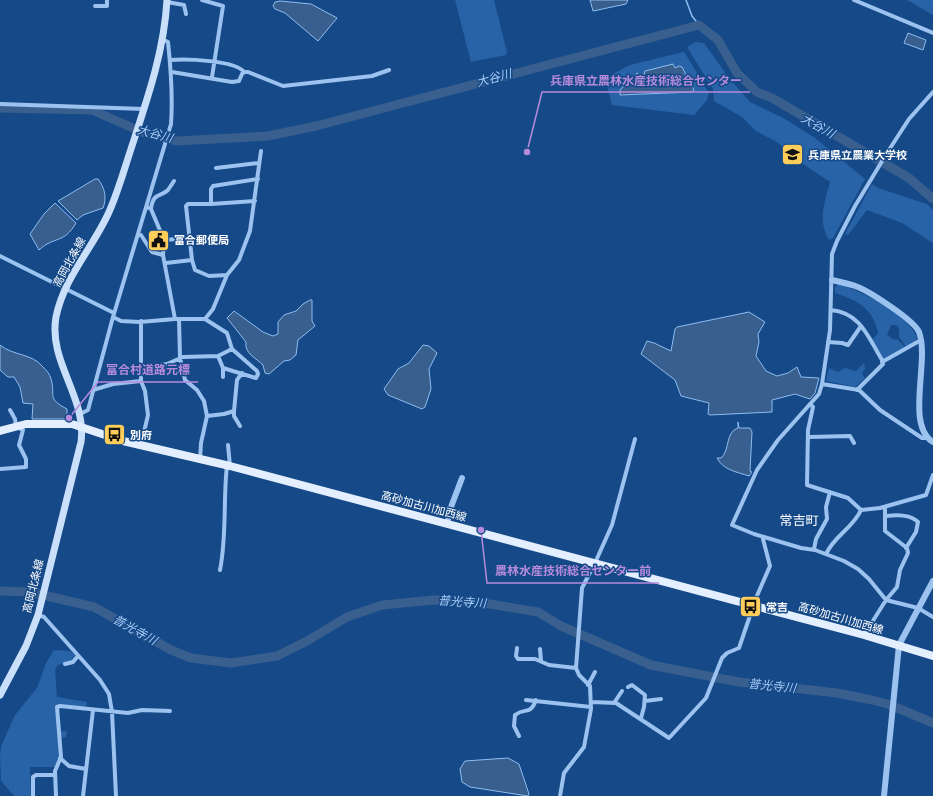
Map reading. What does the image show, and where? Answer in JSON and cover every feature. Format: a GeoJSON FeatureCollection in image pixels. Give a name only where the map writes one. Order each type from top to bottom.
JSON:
{"type":"FeatureCollection","features":[{"type":"Feature","properties":{"kind":"main road","name":"高岡北条線"},"geometry":{"type":"LineString","coordinates":[[0,695],[26,646],[38,615],[78,457],[82,427],[80,414],[61,366],[55,342],[56,317],[65,288],[110,212],[156,70],[167,1]]}},
{"type":"Feature","properties":{"kind":"main road","name":"高砂加古川加西線"},"geometry":{"type":"LineString","coordinates":[[0,431],[43,423],[72,424],[140,446],[228,465],[754,605],[864,635],[933,656]]}},
{"type":"Feature","properties":{"kind":"street"},"geometry":{"type":"LineString","coordinates":[[95,6],[107,6],[107,0]]}},
{"type":"Feature","properties":{"kind":"street"},"geometry":{"type":"LineString","coordinates":[[202,0],[223,6],[212,77]]}},
{"type":"Feature","properties":{"kind":"street"},"geometry":{"type":"LineString","coordinates":[[854,0],[933,32]]}},
{"type":"Feature","properties":{"kind":"street"},"geometry":{"type":"LineString","coordinates":[[167,1],[184,5],[186,14]]}},
{"type":"Feature","properties":{"kind":"street"},"geometry":{"type":"LineString","coordinates":[[80,414],[88,410],[114,312],[149,208],[171,124],[173,93],[172,72],[168,42],[162,39]]}},
{"type":"Feature","properties":{"kind":"street"},"geometry":{"type":"LineString","coordinates":[[170,60],[214,62],[241,68],[244,72],[248,72],[283,86],[372,76],[389,70]]}},
{"type":"Feature","properties":{"kind":"street"},"geometry":{"type":"LineString","coordinates":[[172,72],[212,77],[232,82],[239,81],[244,72]]}},
{"type":"Feature","properties":{"kind":"street"},"geometry":{"type":"LineString","coordinates":[[933,92],[909,119],[886,154],[837,241],[832,254],[831,310],[822,384],[818,394],[778,440],[757,470],[732,525],[801,548],[814,549],[858,568],[886,600],[918,608],[933,618]]}},
{"type":"Feature","properties":{"kind":"street"},"geometry":{"type":"LineString","coordinates":[[0,104],[144,109]]}},
{"type":"Feature","properties":{"kind":"street"},"geometry":{"type":"LineString","coordinates":[[206,319],[213,309],[227,275],[239,260],[250,231],[261,151]]}},
{"type":"Feature","properties":{"kind":"street"},"geometry":{"type":"LineString","coordinates":[[216,168],[259,163]]}},
{"type":"Feature","properties":{"kind":"street"},"geometry":{"type":"LineString","coordinates":[[211,204],[211,188],[213,186],[258,179]]}},
{"type":"Feature","properties":{"kind":"street"},"geometry":{"type":"LineString","coordinates":[[149,208],[158,194],[167,191],[174,181]]}},
{"type":"Feature","properties":{"kind":"street"},"geometry":{"type":"LineString","coordinates":[[227,275],[217,277],[200,274],[195,270],[192,260],[186,206],[188,204],[255,201]]}},
{"type":"Feature","properties":{"kind":"street"},"geometry":{"type":"LineString","coordinates":[[149,208],[164,240],[163,255],[166,263],[177,319],[180,358],[184,380],[198,390],[204,401],[207,416],[201,443],[200,458]]}},
{"type":"Feature","properties":{"kind":"street"},"geometry":{"type":"LineString","coordinates":[[139,235],[141,235],[152,252],[163,255]]}},
{"type":"Feature","properties":{"kind":"street"},"geometry":{"type":"LineString","coordinates":[[164,240],[189,238]]}},
{"type":"Feature","properties":{"kind":"street"},"geometry":{"type":"LineString","coordinates":[[0,256],[114,312]]}},
{"type":"Feature","properties":{"kind":"street"},"geometry":{"type":"LineString","coordinates":[[166,263],[192,260]]}},
{"type":"Feature","properties":{"kind":"street"},"geometry":{"type":"LineString","coordinates":[[832,280],[860,288],[906,317],[918,331],[922,348],[920,423],[926,438]]}},
{"type":"Feature","properties":{"kind":"street"},"geometry":{"type":"LineString","coordinates":[[831,310],[847,313],[861,326],[882,362]]}},
{"type":"Feature","properties":{"kind":"street"},"geometry":{"type":"LineString","coordinates":[[113,317],[121,321],[141,322],[177,319],[206,319],[227,333],[232,349],[257,371],[258,374],[256,378],[223,368]]}},
{"type":"Feature","properties":{"kind":"street"},"geometry":{"type":"LineString","coordinates":[[140,446],[148,416],[145,391],[142,381],[143,368],[140,345],[141,322]]}},
{"type":"Feature","properties":{"kind":"street"},"geometry":{"type":"LineString","coordinates":[[828,342],[848,345],[861,326]]}},
{"type":"Feature","properties":{"kind":"street"},"geometry":{"type":"LineString","coordinates":[[857,390],[879,368],[882,362],[920,340]]}},
{"type":"Feature","properties":{"kind":"street"},"geometry":{"type":"LineString","coordinates":[[143,368],[167,364],[180,358],[218,356],[232,349]]}},
{"type":"Feature","properties":{"kind":"street"},"geometry":{"type":"LineString","coordinates":[[218,356],[223,368],[223,377]]}},
{"type":"Feature","properties":{"kind":"street"},"geometry":{"type":"LineString","coordinates":[[240,426],[234,416],[234,411],[237,380],[242,373]]}},
{"type":"Feature","properties":{"kind":"street"},"geometry":{"type":"LineString","coordinates":[[93,390],[113,384],[142,381]]}},
{"type":"Feature","properties":{"kind":"street"},"geometry":{"type":"LineString","coordinates":[[822,384],[857,390],[880,410],[922,438],[926,438],[933,442]]}},
{"type":"Feature","properties":{"kind":"street"},"geometry":{"type":"LineString","coordinates":[[810,404],[813,407],[809,423],[807,485],[852,501],[861,510]]}},
{"type":"Feature","properties":{"kind":"street"},"geometry":{"type":"LineString","coordinates":[[0,469],[26,467],[26,459],[19,446],[23,430],[16,427],[16,419],[10,410]]}},
{"type":"Feature","properties":{"kind":"street"},"geometry":{"type":"LineString","coordinates":[[207,416],[234,411]]}},
{"type":"Feature","properties":{"kind":"street"},"geometry":{"type":"LineString","coordinates":[[809,437],[850,436],[854,443]]}},
{"type":"Feature","properties":{"kind":"street"},"geometry":{"type":"LineString","coordinates":[[560,796],[564,773],[584,747],[592,704],[588,684],[579,675],[576,668],[582,588],[612,524],[635,439]]}},
{"type":"Feature","properties":{"kind":"street"},"geometry":{"type":"LineString","coordinates":[[220,570],[225,542],[224,518],[228,445]]}},
{"type":"Feature","properties":{"kind":"street"},"geometry":{"type":"LineString","coordinates":[[861,510],[885,507],[926,495],[933,475]]}},
{"type":"Feature","properties":{"kind":"street"},"geometry":{"type":"LineString","coordinates":[[447,524],[450,507],[462,478]]}},
{"type":"Feature","properties":{"kind":"street"},"geometry":{"type":"LineString","coordinates":[[814,549],[816,539],[827,519],[826,507],[830,492]]}},
{"type":"Feature","properties":{"kind":"street"},"geometry":{"type":"LineString","coordinates":[[864,635],[886,600],[897,587],[900,570],[908,553],[906,548],[885,531],[885,507]]}},
{"type":"Feature","properties":{"kind":"street"},"geometry":{"type":"LineString","coordinates":[[826,554],[833,543],[856,520],[861,510]]}},
{"type":"Feature","properties":{"kind":"street"},"geometry":{"type":"LineString","coordinates":[[886,516],[899,515],[915,518],[918,522],[916,532],[906,548]]}},
{"type":"Feature","properties":{"kind":"street"},"geometry":{"type":"LineString","coordinates":[[526,700],[592,704],[614,703],[641,718],[668,738],[706,698],[722,658],[727,653],[739,648],[756,598],[770,566],[763,539],[764,536]]}},
{"type":"Feature","properties":{"kind":"street"},"geometry":{"type":"LineString","coordinates":[[884,796],[899,646],[933,581]]}},
{"type":"Feature","properties":{"kind":"street"},"geometry":{"type":"LineString","coordinates":[[38,615],[44,617],[105,687],[112,712],[116,796]]}},
{"type":"Feature","properties":{"kind":"street"},"geometry":{"type":"LineString","coordinates":[[517,648],[516,656],[518,659],[535,659],[549,665],[576,668]]}},
{"type":"Feature","properties":{"kind":"street"},"geometry":{"type":"LineString","coordinates":[[540,649],[541,661]]}},
{"type":"Feature","properties":{"kind":"street"},"geometry":{"type":"LineString","coordinates":[[65,664],[73,662],[78,656]]}},
{"type":"Feature","properties":{"kind":"street"},"geometry":{"type":"LineString","coordinates":[[588,684],[595,672]]}},
{"type":"Feature","properties":{"kind":"street"},"geometry":{"type":"LineString","coordinates":[[628,686],[632,685],[643,692],[645,701],[641,718]]}},
{"type":"Feature","properties":{"kind":"street"},"geometry":{"type":"LineString","coordinates":[[614,703],[622,691]]}},
{"type":"Feature","properties":{"kind":"street"},"geometry":{"type":"LineString","coordinates":[[645,701],[661,699]]}},
{"type":"Feature","properties":{"kind":"street"},"geometry":{"type":"LineString","coordinates":[[519,736],[514,726],[514,715],[519,712],[529,711],[533,707],[536,700]]}},
{"type":"Feature","properties":{"kind":"street"},"geometry":{"type":"LineString","coordinates":[[56,796],[55,775],[60,758],[56,708],[60,706],[112,712],[170,711]]}},
{"type":"Feature","properties":{"kind":"street"},"geometry":{"type":"LineString","coordinates":[[83,796],[93,710]]}},
{"type":"Feature","properties":{"kind":"street"},"geometry":{"type":"LineString","coordinates":[[60,758],[69,766],[86,768]]}},
{"type":"Feature","properties":{"kind":"street"},"geometry":{"type":"LineString","coordinates":[[33,796],[33,777],[36,775],[55,775]]}},
{"type":"Feature","properties":{"kind":"shaded area"},"geometry":{"type":"Polygon","coordinates":[[[455,0],[494,0],[507,52],[506,55],[471,62],[455,0]]]}},
{"type":"Feature","properties":{"kind":"shaded area"},"geometry":{"type":"Polygon","coordinates":[[[590,0],[628,0],[626,4],[593,11],[590,0]]]}},
{"type":"Feature","properties":{"kind":"shaded area"},"geometry":{"type":"Polygon","coordinates":[[[906,0],[933,0],[933,15],[909,1],[906,0]]]}},
{"type":"Feature","properties":{"kind":"shaded area"},"geometry":{"type":"Polygon","coordinates":[[[280,1],[311,4],[337,18],[318,41],[285,13],[275,9],[273,6],[275,2],[280,1]]]}},
{"type":"Feature","properties":{"kind":"shaded area"},"geometry":{"type":"Polygon","coordinates":[[[908,33],[926,40],[923,50],[904,43],[908,33]]]}},
{"type":"Feature","properties":{"kind":"shaded area"},"geometry":{"type":"Polygon","coordinates":[[[696,42],[704,43],[729,78],[750,102],[785,119],[815,138],[865,179],[833,238],[829,240],[823,225],[824,204],[830,182],[800,162],[777,142],[756,131],[742,117],[714,101],[713,89],[687,47],[696,42]]]}},
{"type":"Feature","properties":{"kind":"shaded area"},"geometry":{"type":"Polygon","coordinates":[[[683,52],[709,93],[707,100],[694,115],[612,105],[605,78],[630,65],[683,52]],[[674,65],[646,71],[642,76],[638,74],[620,95],[692,92],[694,90],[682,68],[680,66],[675,68],[674,65]]]}},
{"type":"Feature","properties":{"kind":"shaded area"},"geometry":{"type":"Polygon","coordinates":[[[673,64],[675,68],[679,66],[682,67],[694,90],[692,92],[620,95],[620,90],[637,73],[641,76],[644,75],[645,71],[673,64]]]}},
{"type":"Feature","properties":{"kind":"shaded area"},"geometry":{"type":"Polygon","coordinates":[[[95,179],[98,179],[104,189],[105,201],[103,208],[83,215],[77,220],[58,201],[95,179]]]}},
{"type":"Feature","properties":{"kind":"shaded area"},"geometry":{"type":"Polygon","coordinates":[[[872,184],[878,188],[927,204],[933,210],[933,243],[902,223],[867,210],[848,235],[845,234],[872,184]]]}},
{"type":"Feature","properties":{"kind":"shaded area"},"geometry":{"type":"Polygon","coordinates":[[[55,203],[76,223],[72,230],[63,237],[49,243],[39,250],[30,234],[44,214],[55,203]]]}},
{"type":"Feature","properties":{"kind":"shaded area"},"geometry":{"type":"Polygon","coordinates":[[[838,284],[859,292],[893,311],[911,328],[917,337],[915,341],[906,347],[899,337],[899,328],[896,325],[891,325],[887,335],[894,340],[897,339],[904,346],[883,360],[872,340],[878,333],[876,324],[872,317],[863,306],[857,302],[835,293],[835,288],[838,284]]]}},
{"type":"Feature","properties":{"kind":"shaded area"},"geometry":{"type":"Polygon","coordinates":[[[312,300],[312,321],[315,326],[298,340],[296,355],[290,360],[284,361],[269,374],[265,373],[263,365],[251,355],[247,349],[246,342],[227,318],[234,311],[263,332],[273,336],[278,334],[278,322],[284,315],[296,311],[312,300]]]}},
{"type":"Feature","properties":{"kind":"shaded area"},"geometry":{"type":"Polygon","coordinates":[[[749,312],[765,322],[758,334],[759,342],[756,356],[766,371],[777,376],[788,373],[797,367],[801,377],[819,378],[815,393],[810,399],[795,394],[772,400],[772,412],[710,415],[708,414],[709,403],[681,396],[675,380],[641,354],[647,341],[671,351],[675,329],[677,327],[749,312]]]}},
{"type":"Feature","properties":{"kind":"shaded area"},"geometry":{"type":"Polygon","coordinates":[[[0,345],[5,349],[39,362],[49,374],[54,399],[67,409],[67,419],[32,419],[33,404],[23,403],[20,387],[14,377],[8,377],[0,370],[0,345]]]}},
{"type":"Feature","properties":{"kind":"shaded area"},"geometry":{"type":"Polygon","coordinates":[[[423,345],[429,346],[437,353],[429,369],[431,389],[425,407],[422,409],[388,395],[384,389],[398,369],[409,363],[423,345]]]}},
{"type":"Feature","properties":{"kind":"shaded area"},"geometry":{"type":"Polygon","coordinates":[[[864,363],[865,369],[862,373],[865,378],[855,387],[826,381],[829,368],[838,372],[845,368],[856,371],[864,363]]]}},
{"type":"Feature","properties":{"kind":"shaded area"},"geometry":{"type":"Polygon","coordinates":[[[738,422],[739,428],[750,428],[752,432],[750,471],[752,472],[749,476],[727,468],[717,458],[721,458],[724,455],[729,437],[734,430],[738,428],[738,422]]]}},
{"type":"Feature","properties":{"kind":"shaded area"},"geometry":{"type":"Polygon","coordinates":[[[54,650],[70,651],[76,656],[72,662],[58,665],[55,670],[57,697],[87,702],[87,704],[85,707],[59,705],[55,707],[58,732],[67,731],[66,737],[59,739],[60,757],[55,767],[30,767],[31,796],[14,796],[1,781],[0,754],[2,744],[15,715],[37,688],[46,663],[54,650]]]}},
{"type":"Feature","properties":{"kind":"shaded area"},"geometry":{"type":"Polygon","coordinates":[[[508,758],[519,764],[529,794],[528,796],[470,787],[462,782],[460,769],[465,761],[508,758]]]}},
{"type":"Feature","properties":{"kind":"waterway"},"geometry":{"type":"LineString","coordinates":[[686,0],[692,16],[699,25]]}},
{"type":"Feature","properties":{"kind":"waterway","name":"大谷川"},"geometry":{"type":"LineString","coordinates":[[0,108],[92,110],[142,132],[176,141],[268,136],[316,126],[699,25],[718,40],[737,73],[757,92],[772,98],[909,178],[933,199]]}},
{"type":"Feature","properties":{"kind":"waterway","name":"普光寺川"},"geometry":{"type":"LineString","coordinates":[[0,591],[30,592],[94,607],[171,650],[191,658],[231,663],[277,656],[307,641],[347,617],[382,605],[434,600],[478,602],[538,612],[561,626],[651,665],[739,682],[837,693],[872,700],[888,704],[933,723]]}},
{"type":"Feature","properties":{"kind":"place","name":"兵庫県立農林水産技術総合センター"},"geometry":{"type":"Point","coordinates":[527,152]}},
{"type":"Feature","properties":{"kind":"place","name":"兵庫県立農業大学校"},"geometry":{"type":"Point","coordinates":[792,155]}},
{"type":"Feature","properties":{"kind":"place","name":"富合郵便局"},"geometry":{"type":"Point","coordinates":[159,240]}},
{"type":"Feature","properties":{"kind":"place","name":"富合村道路元標"},"geometry":{"type":"Point","coordinates":[69,418]}},
{"type":"Feature","properties":{"kind":"place","name":"別府"},"geometry":{"type":"Point","coordinates":[114,435]}},
{"type":"Feature","properties":{"kind":"place","name":"農林水産技術総合センター前"},"geometry":{"type":"Point","coordinates":[481,530]}},
{"type":"Feature","properties":{"kind":"place","name":"常吉"},"geometry":{"type":"Point","coordinates":[751,607]}},
{"type":"Feature","properties":{"kind":"district","name":"常吉町"},"geometry":{"type":"Point","coordinates":[799,520]}}]}
